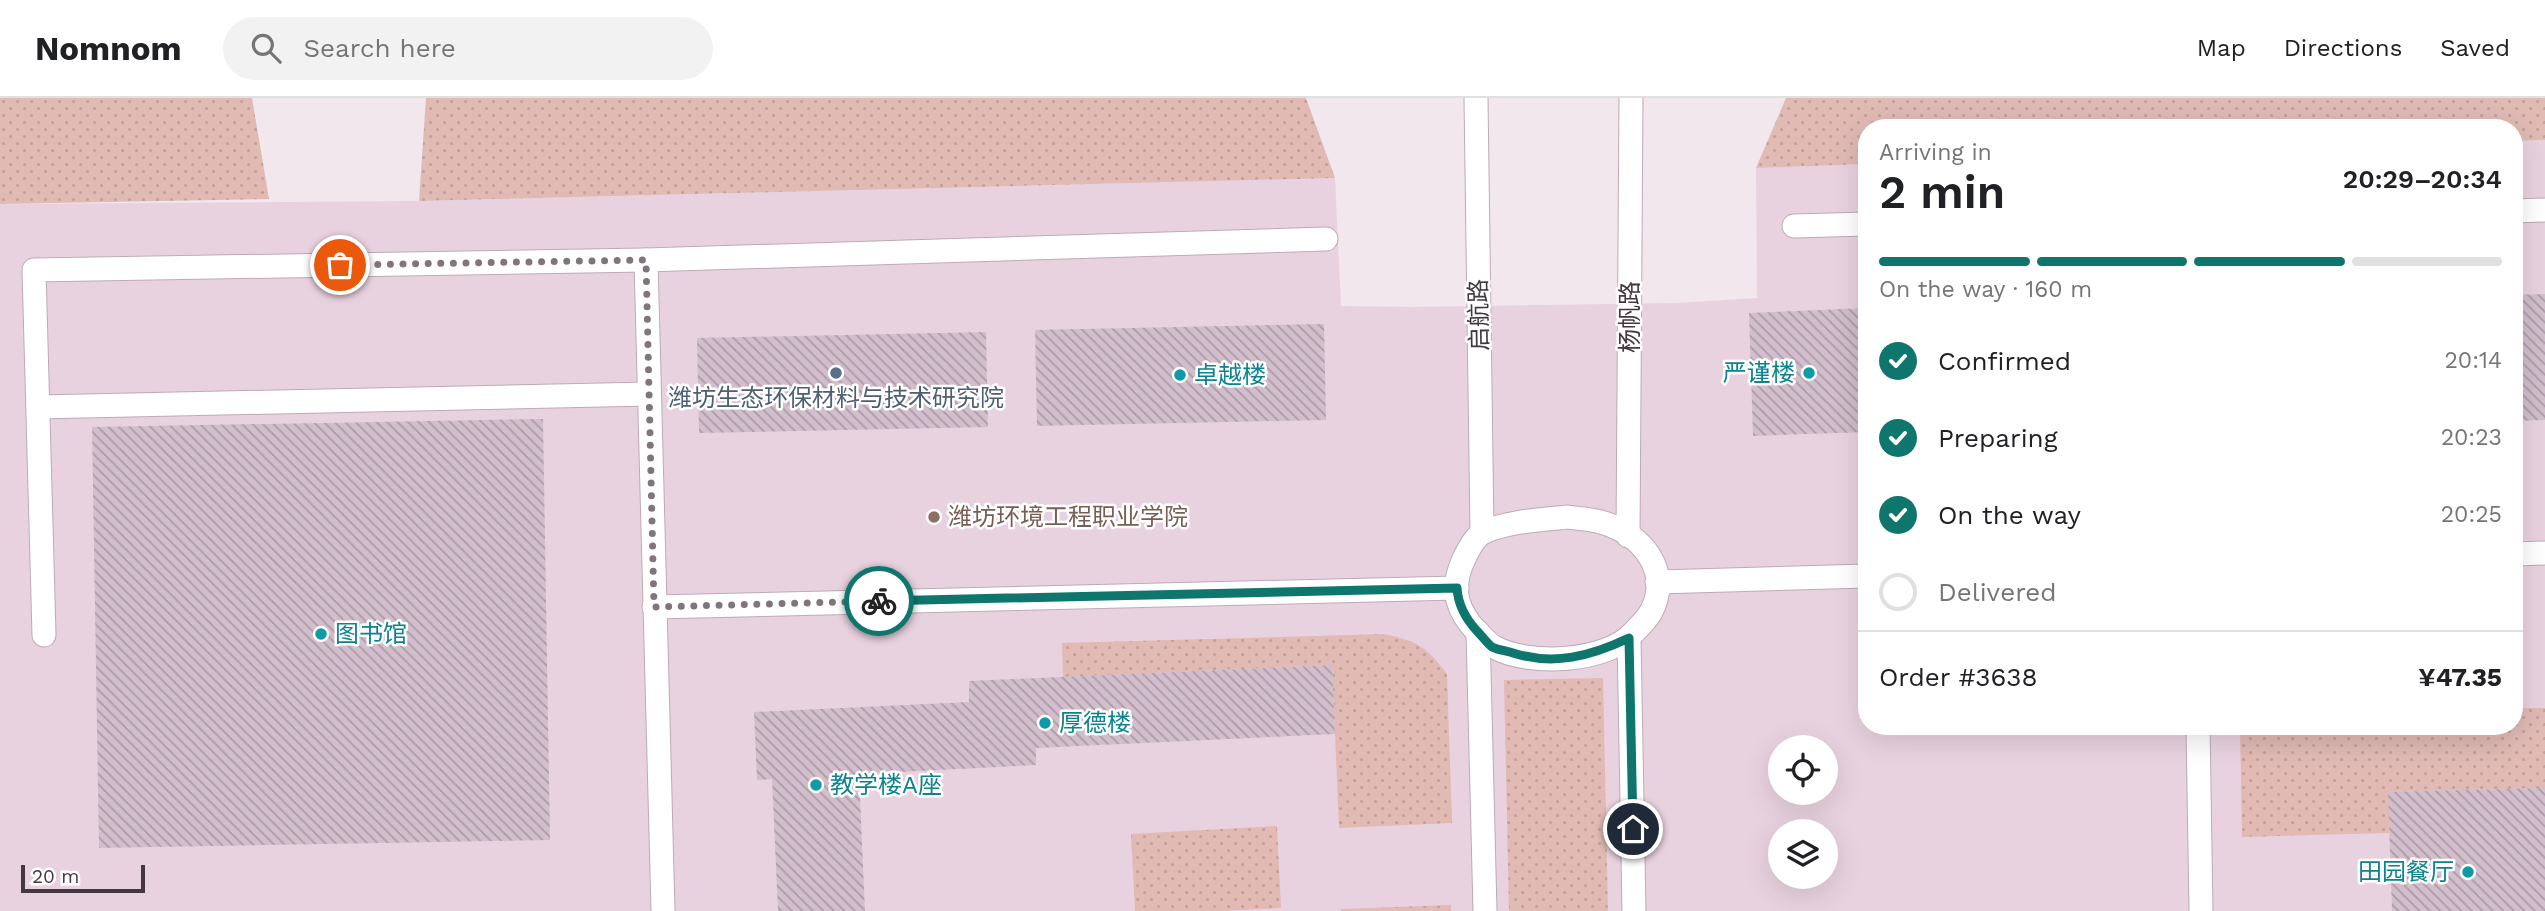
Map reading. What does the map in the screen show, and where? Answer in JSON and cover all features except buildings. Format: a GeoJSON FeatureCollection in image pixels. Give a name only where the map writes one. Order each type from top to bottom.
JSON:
{"type":"FeatureCollection","features":[{"type":"Feature","properties":{"kind":"lane","name":"启航路"},"geometry":{"type":"LineString","coordinates":[[1476,98],[1482,533]]}},
{"type":"Feature","properties":{"kind":"lane","name":"杨帆路"},"geometry":{"type":"LineString","coordinates":[[1628,536],[1631,98]]}},
{"type":"Feature","properties":{"kind":"lane"},"geometry":{"type":"LineString","coordinates":[[2523,211],[2545,210]]}},
{"type":"Feature","properties":{"kind":"lane"},"geometry":{"type":"LineString","coordinates":[[1794,226],[1858,224]]}},
{"type":"Feature","properties":{"kind":"lane"},"geometry":{"type":"LineString","coordinates":[[44,635],[34,270],[646,260],[1325,239]]}},
{"type":"Feature","properties":{"kind":"lane"},"geometry":{"type":"LineString","coordinates":[[646,260],[663,911]]}},
{"type":"Feature","properties":{"kind":"lane"},"geometry":{"type":"LineString","coordinates":[[38,407],[649,394]]}},
{"type":"Feature","properties":{"kind":"lane"},"geometry":{"type":"LineString","coordinates":[[1568,517],[1605,523],[1628,536],[1639,542],[1658,569],[1658,593],[1651,613],[1629,638],[1598,652],[1541,660],[1492,647],[1458,604],[1455,578],[1466,553],[1482,533],[1520,522],[1568,517]]}},
{"type":"Feature","properties":{"kind":"lane"},"geometry":{"type":"LineString","coordinates":[[2523,554],[2545,553]]}},
{"type":"Feature","properties":{"kind":"lane"},"geometry":{"type":"LineString","coordinates":[[1657,582],[1858,576]]}},
{"type":"Feature","properties":{"kind":"lane"},"geometry":{"type":"LineString","coordinates":[[654,607],[1457,588]]}},
{"type":"Feature","properties":{"kind":"lane"},"geometry":{"type":"LineString","coordinates":[[1478,632],[1485,911]]}},
{"type":"Feature","properties":{"kind":"lane"},"geometry":{"type":"LineString","coordinates":[[1629,638],[1634,911]]}},
{"type":"Feature","properties":{"kind":"lane"},"geometry":{"type":"LineString","coordinates":[[2198,735],[2202,911]]}},
{"type":"Feature","properties":{"kind":"shaded area"},"geometry":{"type":"Polygon","coordinates":[[[0,98],[252,98],[269,199],[0,204],[0,98]]]}},
{"type":"Feature","properties":{"kind":"shaded area"},"geometry":{"type":"Polygon","coordinates":[[[426,98],[1306,98],[1335,178],[419,201],[426,98]]]}},
{"type":"Feature","properties":{"kind":"shaded area"},"geometry":{"type":"Polygon","coordinates":[[[1786,98],[2545,98],[2545,140],[2523,141],[2523,119],[1858,119],[1858,164],[1756,168],[1786,98]]]}},
{"type":"Feature","properties":{"kind":"shaded area","name":"潍坊环境工程职业学院"},"geometry":{"type":"Polygon","coordinates":[[[2545,140],[2545,911],[0,911],[0,204],[419,201],[1335,178],[1341,306],[1676,303],[1757,298],[1756,168],[1858,164],[1858,735],[2523,735],[2523,141],[2545,140]]]}},
{"type":"Feature","properties":{"kind":"shaded area"},"geometry":{"type":"Polygon","coordinates":[[[1384,634],[1420,646],[1447,674],[1452,823],[1339,828],[1332,665],[1063,677],[1062,643],[1384,634]]]}},
{"type":"Feature","properties":{"kind":"shaded area"},"geometry":{"type":"Polygon","coordinates":[[[1603,678],[1608,911],[1509,911],[1504,680],[1603,678]]]}},
{"type":"Feature","properties":{"kind":"shaded area"},"geometry":{"type":"Polygon","coordinates":[[[2523,708],[2545,708],[2545,788],[2389,792],[2389,833],[2242,837],[2240,735],[2523,735],[2523,708]]]}},
{"type":"Feature","properties":{"kind":"shaded area"},"geometry":{"type":"Polygon","coordinates":[[[1277,826],[1281,908],[1135,911],[1131,834],[1277,826]]]}},
{"type":"Feature","properties":{"kind":"shaded area"},"geometry":{"type":"Polygon","coordinates":[[[1451,905],[1451,911],[1341,911],[1341,909],[1451,905]]]}},
{"type":"Feature","properties":{"kind":"way so far"},"geometry":{"type":"LineString","coordinates":[[340,265],[646,260],[654,607],[879,601]]}},
{"type":"Feature","properties":{"kind":"place","name":"潍坊生态环保材料与技术研究院"},"geometry":{"type":"Point","coordinates":[836,373]}},
{"type":"Feature","properties":{"kind":"place","name":"严谨楼"},"geometry":{"type":"Point","coordinates":[1809,373]}},
{"type":"Feature","properties":{"kind":"place","name":"卓越楼"},"geometry":{"type":"Point","coordinates":[1180,375]}},
{"type":"Feature","properties":{"kind":"place","name":"潍坊环境工程职业学院"},"geometry":{"type":"Point","coordinates":[934,517]}},
{"type":"Feature","properties":{"kind":"place","name":"图书馆"},"geometry":{"type":"Point","coordinates":[321,634]}},
{"type":"Feature","properties":{"kind":"place","name":"厚德楼"},"geometry":{"type":"Point","coordinates":[1045,723]}},
{"type":"Feature","properties":{"kind":"place","name":"教学楼A座"},"geometry":{"type":"Point","coordinates":[816,785]}},
{"type":"Feature","properties":{"kind":"place","name":"田园餐厅"},"geometry":{"type":"Point","coordinates":[2468,872]}},
{"type":"Feature","properties":{"kind":"route"},"geometry":{"type":"LineString","coordinates":[[879,601],[1457,588],[1458,604],[1472,626],[1492,647],[1541,660],[1563,659],[1598,652],[1629,638],[1633,829]]}}]}
